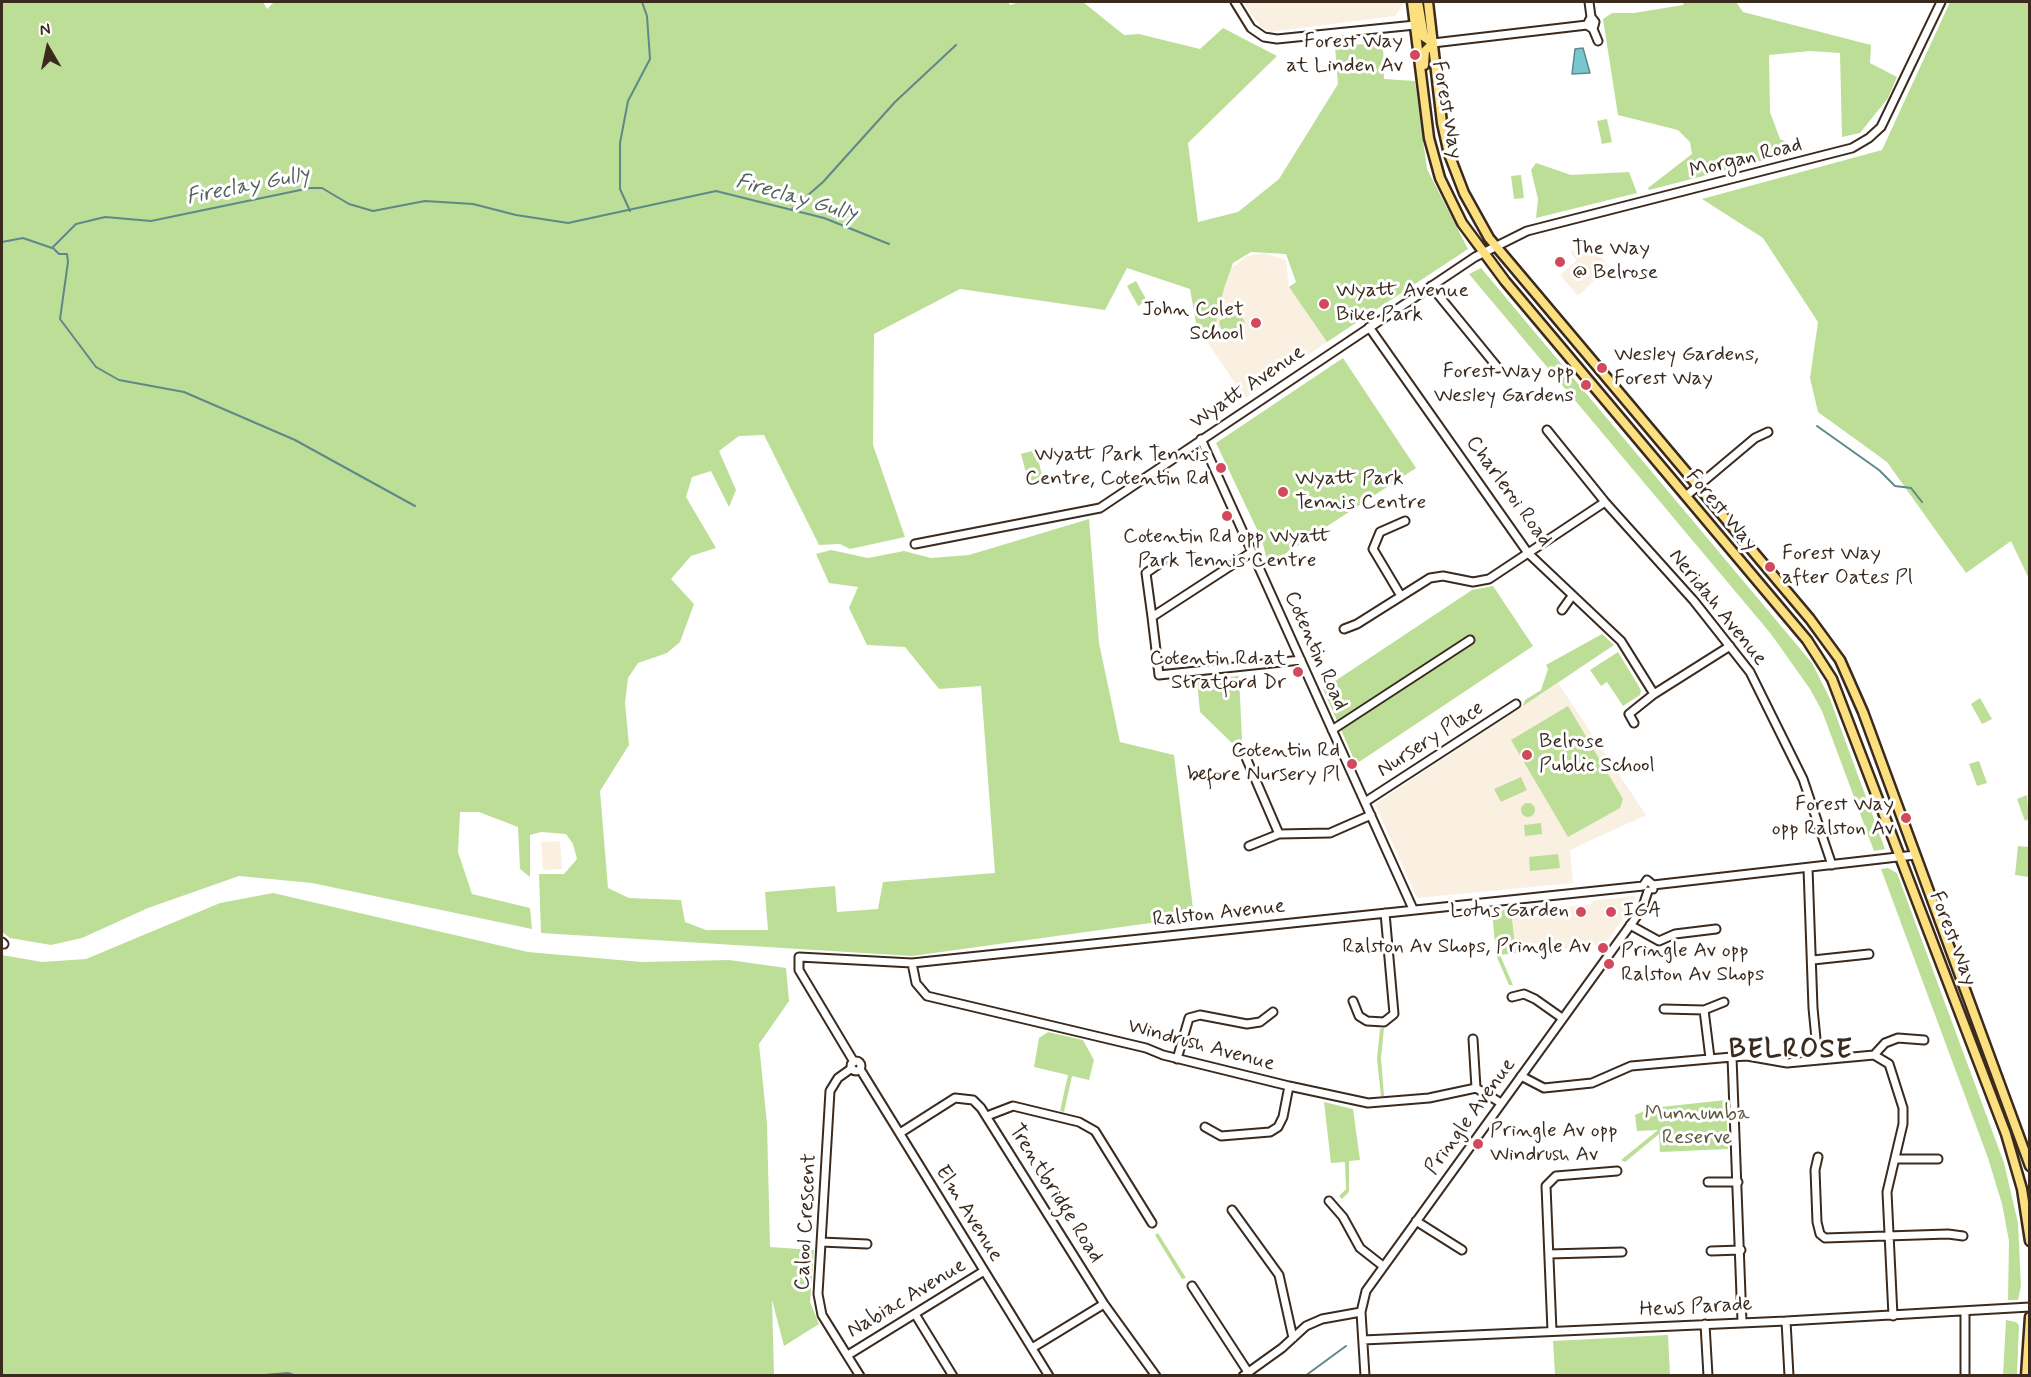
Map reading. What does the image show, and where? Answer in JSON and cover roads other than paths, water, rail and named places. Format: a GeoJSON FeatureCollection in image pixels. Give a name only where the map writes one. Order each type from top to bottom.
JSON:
{"type":"FeatureCollection","features":[{"type":"Feature","properties":{"kind":"main road","name":"Forest Way"},"geometry":{"type":"LineString","coordinates":[[1412,2],[1429,138],[1440,178],[1462,223],[1481,253],[1802,634],[1825,667],[1841,698],[2011,1151],[2024,1197],[2030,1240]]}},
{"type":"Feature","properties":{"kind":"main road"},"geometry":{"type":"LineString","coordinates":[[1418,2],[1424,37],[1433,43],[1426,48],[1424,55],[1427,87],[1424,101]]}},
{"type":"Feature","properties":{"kind":"main road","name":"Forest Way"},"geometry":{"type":"LineString","coordinates":[[1428,2],[1442,123],[1453,167],[1476,217],[1495,246],[1810,619],[1840,660],[1863,712],[2030,1166]]}},
{"type":"Feature","properties":{"kind":"main road"},"geometry":{"type":"LineString","coordinates":[[2026,1376],[2030,1317]]}},
{"type":"Feature","properties":{"kind":"street"},"geometry":{"type":"LineString","coordinates":[[1235,2],[1251,28],[1264,37],[1277,39],[1415,25]]}},
{"type":"Feature","properties":{"kind":"street"},"geometry":{"type":"LineString","coordinates":[[1589,2],[1590,27],[1598,42]]}},
{"type":"Feature","properties":{"kind":"street","name":"Morgan Road"},"geometry":{"type":"LineString","coordinates":[[1481,253],[1537,228],[1852,148],[1869,138],[1881,127],[1941,2]]}},
{"type":"Feature","properties":{"kind":"street"},"geometry":{"type":"LineString","coordinates":[[1433,43],[1590,27]]}},
{"type":"Feature","properties":{"kind":"street","name":"Wyatt Avenue"},"geometry":{"type":"LineString","coordinates":[[915,544],[1100,507],[1481,253]]}},
{"type":"Feature","properties":{"kind":"street"},"geometry":{"type":"LineString","coordinates":[[1431,286],[1498,368]]}},
{"type":"Feature","properties":{"kind":"street","name":"Charleroi Road"},"geometry":{"type":"LineString","coordinates":[[1369,327],[1528,553],[1621,641],[1654,694]]}},
{"type":"Feature","properties":{"kind":"street","name":"Neridah Avenue"},"geometry":{"type":"LineString","coordinates":[[1547,430],[1605,502],[1694,601],[1750,672],[1803,779],[1832,865]]}},
{"type":"Feature","properties":{"kind":"street"},"geometry":{"type":"LineString","coordinates":[[1686,496],[1755,438],[1768,432]]}},
{"type":"Feature","properties":{"kind":"street","name":"Cotentin Road"},"geometry":{"type":"LineString","coordinates":[[1202,440],[1413,909]]}},
{"type":"Feature","properties":{"kind":"street"},"geometry":{"type":"LineString","coordinates":[[1344,629],[1436,576],[1473,582],[1485,580],[1605,502]]}},
{"type":"Feature","properties":{"kind":"street"},"geometry":{"type":"LineString","coordinates":[[1401,596],[1373,549],[1380,532],[1405,521]]}},
{"type":"Feature","properties":{"kind":"street"},"geometry":{"type":"LineString","coordinates":[[1152,617],[1252,552]]}},
{"type":"Feature","properties":{"kind":"street"},"geometry":{"type":"LineString","coordinates":[[1162,562],[1146,573],[1159,675],[1301,660]]}},
{"type":"Feature","properties":{"kind":"street"},"geometry":{"type":"LineString","coordinates":[[1562,610],[1572,597]]}},
{"type":"Feature","properties":{"kind":"street"},"geometry":{"type":"LineString","coordinates":[[1332,730],[1470,640]]}},
{"type":"Feature","properties":{"kind":"street"},"geometry":{"type":"LineString","coordinates":[[1634,723],[1629,714],[1654,694],[1730,646]]}},
{"type":"Feature","properties":{"kind":"street","name":"Nursery Place"},"geometry":{"type":"LineString","coordinates":[[1365,802],[1516,704]]}},
{"type":"Feature","properties":{"kind":"street"},"geometry":{"type":"LineString","coordinates":[[1244,753],[1279,834]]}},
{"type":"Feature","properties":{"kind":"street"},"geometry":{"type":"LineString","coordinates":[[1249,846],[1279,834],[1329,833],[1371,815]]}},
{"type":"Feature","properties":{"kind":"street","name":"Ralston Avenue"},"geometry":{"type":"LineString","coordinates":[[799,957],[912,963],[1413,909],[1648,888],[1915,855]]}},
{"type":"Feature","properties":{"kind":"street"},"geometry":{"type":"LineString","coordinates":[[1808,868],[1813,1008],[1818,1060]]}},
{"type":"Feature","properties":{"kind":"street","name":"Pringle Avenue"},"geometry":{"type":"LineString","coordinates":[[1365,1376],[1361,1312],[1366,1291],[1645,904],[1648,888]]}},
{"type":"Feature","properties":{"kind":"street"},"geometry":{"type":"LineString","coordinates":[[1353,1001],[1359,1016],[1367,1021],[1384,1022],[1394,1014],[1385,913]]}},
{"type":"Feature","properties":{"kind":"street"},"geometry":{"type":"LineString","coordinates":[[1630,925],[1659,941],[1675,934],[1716,929]]}},
{"type":"Feature","properties":{"kind":"street"},"geometry":{"type":"LineString","coordinates":[[1813,960],[1869,954]]}},
{"type":"Feature","properties":{"kind":"street","name":"Elm Avenue"},"geometry":{"type":"LineString","coordinates":[[799,957],[800,970],[855,1066],[900,1133],[1049,1376]]}},
{"type":"Feature","properties":{"kind":"street","name":"Windrush Avenue"},"geometry":{"type":"LineString","coordinates":[[912,963],[916,983],[927,996],[1146,1048],[1177,1059],[1289,1086],[1368,1103],[1429,1098],[1476,1088]]}},
{"type":"Feature","properties":{"kind":"street"},"geometry":{"type":"LineString","coordinates":[[1512,997],[1524,994],[1562,1018]]}},
{"type":"Feature","properties":{"kind":"street"},"geometry":{"type":"LineString","coordinates":[[1664,1009],[1704,1010],[1724,1002]]}},
{"type":"Feature","properties":{"kind":"street"},"geometry":{"type":"LineString","coordinates":[[1704,1010],[1710,1058]]}},
{"type":"Feature","properties":{"kind":"street"},"geometry":{"type":"LineString","coordinates":[[1177,1059],[1189,1018],[1200,1015],[1246,1024],[1260,1022],[1273,1012]]}},
{"type":"Feature","properties":{"kind":"street"},"geometry":{"type":"LineString","coordinates":[[1874,1055],[1885,1043],[1898,1038],[1924,1040]]}},
{"type":"Feature","properties":{"kind":"street"},"geometry":{"type":"LineString","coordinates":[[1473,1039],[1476,1088],[1501,1103]]}},
{"type":"Feature","properties":{"kind":"street"},"geometry":{"type":"LineString","coordinates":[[1521,1076],[1544,1088],[1601,1081],[1631,1066],[1710,1058],[1747,1056],[1787,1064],[1874,1055],[1889,1064],[1900,1092],[1903,1124],[1887,1192],[1893,1316]]}},
{"type":"Feature","properties":{"kind":"street"},"geometry":{"type":"LineString","coordinates":[[1732,1057],[1742,1322]]}},
{"type":"Feature","properties":{"kind":"street","name":"Calool Crescent"},"geometry":{"type":"LineString","coordinates":[[855,1066],[838,1078],[831,1091],[818,1294],[822,1315],[860,1376]]}},
{"type":"Feature","properties":{"kind":"street"},"geometry":{"type":"LineString","coordinates":[[1205,1127],[1221,1136],[1270,1132],[1278,1127],[1283,1117],[1289,1086]]}},
{"type":"Feature","properties":{"kind":"street","name":"Trentbridge Road"},"geometry":{"type":"LineString","coordinates":[[900,1133],[955,1098],[973,1100],[987,1116],[1104,1304],[1156,1376]]}},
{"type":"Feature","properties":{"kind":"street"},"geometry":{"type":"LineString","coordinates":[[987,1116],[1013,1106],[1079,1122],[1095,1131],[1152,1223]]}},
{"type":"Feature","properties":{"kind":"street"},"geometry":{"type":"LineString","coordinates":[[1818,1157],[1815,1170],[1820,1234],[1830,1239],[1948,1234],[1963,1236]]}},
{"type":"Feature","properties":{"kind":"street"},"geometry":{"type":"LineString","coordinates":[[1895,1158],[1938,1160]]}},
{"type":"Feature","properties":{"kind":"street"},"geometry":{"type":"LineString","coordinates":[[1552,1331],[1546,1186],[1549,1180],[1556,1176],[1617,1171]]}},
{"type":"Feature","properties":{"kind":"street"},"geometry":{"type":"LineString","coordinates":[[1707,1182],[1738,1182]]}},
{"type":"Feature","properties":{"kind":"street"},"geometry":{"type":"LineString","coordinates":[[1329,1201],[1343,1217],[1360,1248],[1383,1266]]}},
{"type":"Feature","properties":{"kind":"street"},"geometry":{"type":"LineString","coordinates":[[1232,1210],[1278,1275],[1293,1338]]}},
{"type":"Feature","properties":{"kind":"street"},"geometry":{"type":"LineString","coordinates":[[1416,1221],[1445,1242],[1462,1250]]}},
{"type":"Feature","properties":{"kind":"street"},"geometry":{"type":"LineString","coordinates":[[821,1242],[867,1244]]}},
{"type":"Feature","properties":{"kind":"street"},"geometry":{"type":"LineString","coordinates":[[1711,1251],[1741,1250]]}},
{"type":"Feature","properties":{"kind":"street"},"geometry":{"type":"LineString","coordinates":[[1549,1254],[1622,1252]]}},
{"type":"Feature","properties":{"kind":"street","name":"Nabiac Avenue"},"geometry":{"type":"LineString","coordinates":[[848,1355],[984,1272]]}},
{"type":"Feature","properties":{"kind":"street"},"geometry":{"type":"LineString","coordinates":[[1192,1286],[1246,1374],[1306,1326],[1322,1319],[1361,1312]]}},
{"type":"Feature","properties":{"kind":"street"},"geometry":{"type":"LineString","coordinates":[[1032,1348],[1104,1304]]}},
{"type":"Feature","properties":{"kind":"street","name":"Hews Parade"},"geometry":{"type":"LineString","coordinates":[[1363,1340],[1893,1316],[2030,1307]]}},
{"type":"Feature","properties":{"kind":"street"},"geometry":{"type":"LineString","coordinates":[[1965,1311],[1965,1376]]}},
{"type":"Feature","properties":{"kind":"street"},"geometry":{"type":"LineString","coordinates":[[915,1314],[953,1376]]}},
{"type":"Feature","properties":{"kind":"street"},"geometry":{"type":"LineString","coordinates":[[1786,1321],[1789,1376]]}},
{"type":"Feature","properties":{"kind":"street"},"geometry":{"type":"LineString","coordinates":[[1705,1324],[1708,1376]]}},
{"type":"Feature","properties":{"kind":"water"},"geometry":{"type":"Polygon","coordinates":[[[1583,48],[1590,73],[1572,74],[1575,49],[1583,48]]]}},
{"type":"Feature","properties":{"kind":"waterway"},"geometry":{"type":"LineString","coordinates":[[630,211],[620,189],[620,143],[628,101],[650,59],[647,16],[642,2]]}},
{"type":"Feature","properties":{"kind":"waterway"},"geometry":{"type":"LineString","coordinates":[[791,210],[823,182],[895,102],[956,45]]}},
{"type":"Feature","properties":{"kind":"waterway","name":"Fireclay Gully"},"geometry":{"type":"LineString","coordinates":[[2,242],[23,238],[52,248],[76,224],[105,217],[151,221],[310,188],[322,188],[349,204],[373,211],[425,201],[473,204],[516,215],[568,223],[716,191],[824,218],[889,244]]}},
{"type":"Feature","properties":{"kind":"waterway"},"geometry":{"type":"LineString","coordinates":[[53,248],[59,254],[67,254],[68,262],[60,319],[96,367],[119,380],[184,392],[295,440],[415,506]]}},
{"type":"Feature","properties":{"kind":"waterway"},"geometry":{"type":"LineString","coordinates":[[1817,426],[1879,470],[1895,486],[1911,488],[1922,502]]}},
{"type":"Feature","properties":{"kind":"waterway"},"geometry":{"type":"LineString","coordinates":[[1305,1376],[1346,1346]]}},
{"type":"Feature","properties":{"kind":"waterway"},"geometry":{"type":"LineString","coordinates":[[253,1376],[288,1373],[297,1376]]}},
{"type":"Feature","properties":{"kind":"place","name":"Forest Way at Linden Av"},"geometry":{"type":"Point","coordinates":[1415,55]}},
{"type":"Feature","properties":{"kind":"place","name":"The Way @ Belrose"},"geometry":{"type":"Point","coordinates":[1560,262]}},
{"type":"Feature","properties":{"kind":"place","name":"Wyatt Avenue Bike Park"},"geometry":{"type":"Point","coordinates":[1324,304]}},
{"type":"Feature","properties":{"kind":"place","name":"John Colet School"},"geometry":{"type":"Point","coordinates":[1256,323]}},
{"type":"Feature","properties":{"kind":"place","name":"Wesley Gardens, Forest Way"},"geometry":{"type":"Point","coordinates":[1602,368]}},
{"type":"Feature","properties":{"kind":"place","name":"Forest Way opp Wesley Gardens"},"geometry":{"type":"Point","coordinates":[1586,385]}},
{"type":"Feature","properties":{"kind":"place","name":"Wyatt Park Tennis Centre, Cotentin Rd"},"geometry":{"type":"Point","coordinates":[1221,468]}},
{"type":"Feature","properties":{"kind":"place","name":"Wyatt Park Tennis Centre"},"geometry":{"type":"Point","coordinates":[1283,492]}},
{"type":"Feature","properties":{"kind":"place","name":"Cotentin Rd opp Wyatt Park Tennis Centre"},"geometry":{"type":"Point","coordinates":[1227,516]}},
{"type":"Feature","properties":{"kind":"place","name":"Forest Way after Oates Pl"},"geometry":{"type":"Point","coordinates":[1770,567]}},
{"type":"Feature","properties":{"kind":"place","name":"Cotentin Rd at Stratford Dr"},"geometry":{"type":"Point","coordinates":[1298,672]}},
{"type":"Feature","properties":{"kind":"place","name":"Belrose Public School"},"geometry":{"type":"Point","coordinates":[1527,755]}},
{"type":"Feature","properties":{"kind":"place","name":"Cotentin Rd before Nursery Pl"},"geometry":{"type":"Point","coordinates":[1352,764]}},
{"type":"Feature","properties":{"kind":"place","name":"Forest Way opp Ralston Av"},"geometry":{"type":"Point","coordinates":[1906,818]}},
{"type":"Feature","properties":{"kind":"place","name":"Lotus Garden"},"geometry":{"type":"Point","coordinates":[1581,912]}},
{"type":"Feature","properties":{"kind":"place","name":"IGA"},"geometry":{"type":"Point","coordinates":[1611,912]}},
{"type":"Feature","properties":{"kind":"place","name":"Ralston Av Shops, Pringle Av"},"geometry":{"type":"Point","coordinates":[1603,948]}},
{"type":"Feature","properties":{"kind":"place","name":"Pringle Av opp Ralston Av Shops"},"geometry":{"type":"Point","coordinates":[1609,964]}},
{"type":"Feature","properties":{"kind":"place","name":"Pringle Av opp Windrush Av"},"geometry":{"type":"Point","coordinates":[1478,1144]}},
{"type":"Feature","properties":{"kind":"district","name":"BELROSE"},"geometry":{"type":"Point","coordinates":[1791,1051]}},
{"type":"Feature","properties":{"kind":"park label","name":"Munnumba Reserve"},"geometry":{"type":"Point","coordinates":[1697,1127]}}]}
